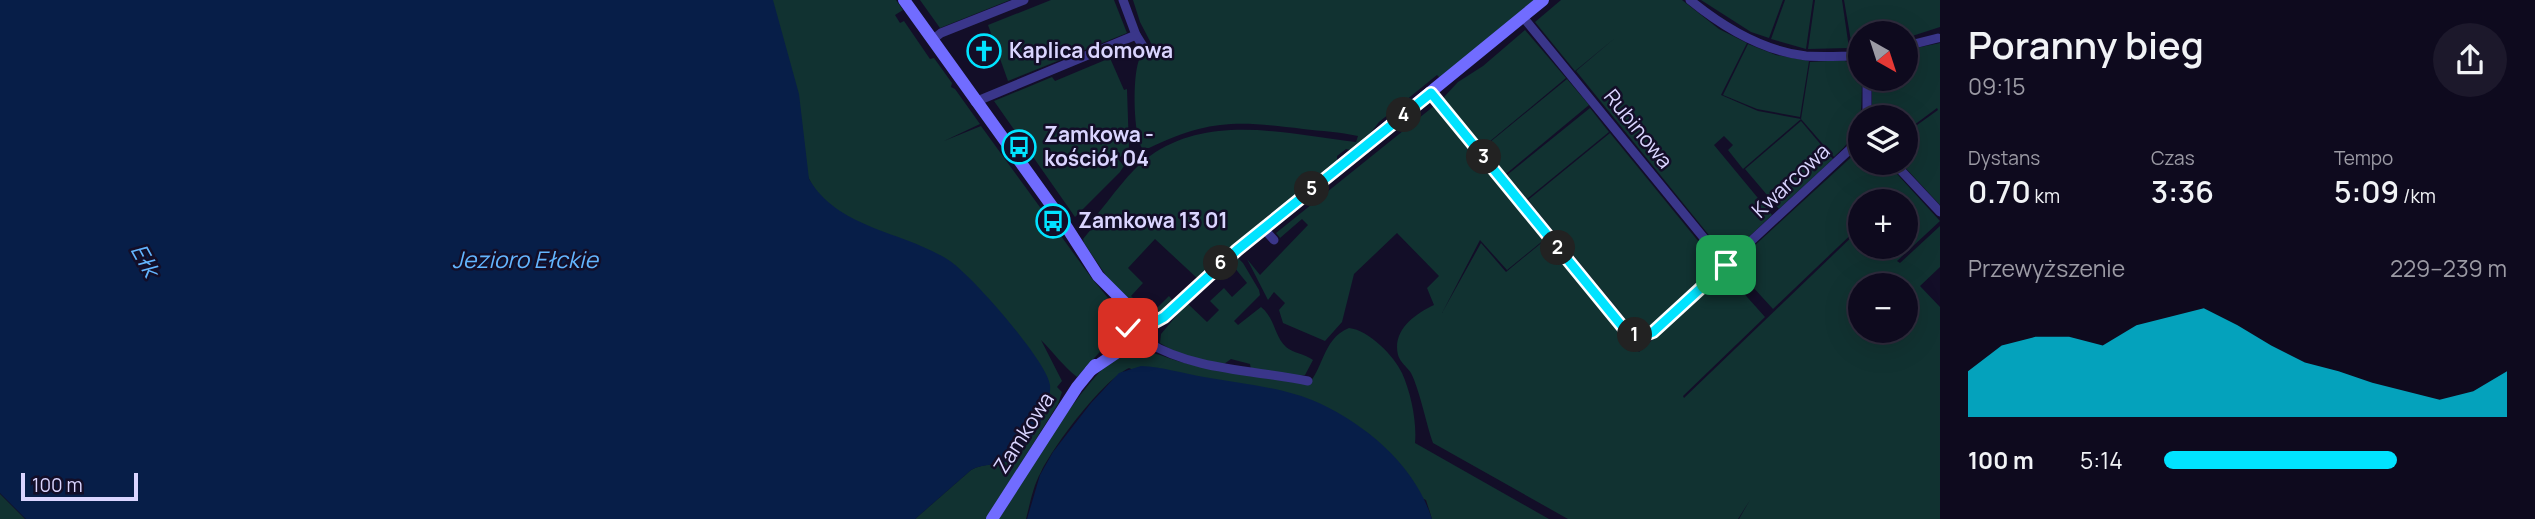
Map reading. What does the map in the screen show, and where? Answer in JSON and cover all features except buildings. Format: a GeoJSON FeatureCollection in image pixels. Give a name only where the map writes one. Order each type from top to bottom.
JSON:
{"type":"FeatureCollection","features":[{"type":"Feature","properties":{"kind":"street"},"geometry":{"type":"LineString","coordinates":[[904,0],[1064,223],[1092,268],[1161,350],[1191,361],[1308,381]]}},
{"type":"Feature","properties":{"kind":"street"},"geometry":{"type":"LineString","coordinates":[[932,40],[941,33],[1024,0]]}},
{"type":"Feature","properties":{"kind":"street"},"geometry":{"type":"LineString","coordinates":[[1124,0],[1136,36],[1146,51]]}},
{"type":"Feature","properties":{"kind":"street"},"geometry":{"type":"LineString","coordinates":[[1112,291],[1125,312],[1127,337],[1133,344],[1142,345],[1146,331],[1168,321],[1188,294],[1344,157],[1431,93],[1543,0]]}},
{"type":"Feature","properties":{"kind":"street"},"geometry":{"type":"LineString","coordinates":[[1690,0],[1733,31],[1777,49],[1803,55],[1848,56]]}},
{"type":"Feature","properties":{"kind":"street","name":"Rubinowa"},"geometry":{"type":"LineString","coordinates":[[1522,17],[1726,265]]}},
{"type":"Feature","properties":{"kind":"street"},"geometry":{"type":"LineString","coordinates":[[975,102],[1136,36]]}},
{"type":"Feature","properties":{"kind":"street"},"geometry":{"type":"LineString","coordinates":[[1918,43],[1938,38]]}},
{"type":"Feature","properties":{"kind":"street","name":"Kwarcowa"},"geometry":{"type":"LineString","coordinates":[[1431,93],[1626,331],[1640,337],[1653,332],[1848,151]]}},
{"type":"Feature","properties":{"kind":"street"},"geometry":{"type":"LineString","coordinates":[[1905,175],[1940,212]]}},
{"type":"Feature","properties":{"kind":"street"},"geometry":{"type":"LineString","coordinates":[[1264,228],[1274,240]]}},
{"type":"Feature","properties":{"kind":"street"},"geometry":{"type":"LineString","coordinates":[[1128,328],[1135,322],[1146,331]]}},
{"type":"Feature","properties":{"kind":"street","name":"Zamkowa"},"geometry":{"type":"LineString","coordinates":[[992,519],[1077,387],[1128,328]]}},
{"type":"Feature","properties":{"kind":"street","name":"Zamkowa"},"geometry":{"type":"LineString","coordinates":[[1091,370],[1120,349],[1133,344]]}},
{"type":"Feature","properties":{"kind":"green space"},"geometry":{"type":"Polygon","coordinates":[[[715,0],[896,0],[903,10],[895,15],[900,23],[904,21],[930,59],[934,58],[952,83],[951,87],[980,124],[944,141],[981,126],[1112,303],[1118,332],[1077,377],[1041,340],[1062,381],[1057,387],[1062,392],[1058,404],[986,519],[915,519],[971,470],[1009,461],[1022,451],[1049,400],[1041,380],[836,230],[715,0]]]}},
{"type":"Feature","properties":{"kind":"green space"},"geometry":{"type":"Polygon","coordinates":[[[920,0],[1010,0],[940,28],[920,0]]]}},
{"type":"Feature","properties":{"kind":"green space"},"geometry":{"type":"Polygon","coordinates":[[[1051,0],[1114,0],[1127,33],[1008,81],[988,25],[1051,0]]]}},
{"type":"Feature","properties":{"kind":"green space"},"geometry":{"type":"Polygon","coordinates":[[[1133,0],[1537,0],[1441,79],[1437,75],[1379,122],[1369,135],[1351,150],[1346,149],[1337,156],[1337,161],[1269,215],[1198,279],[1155,239],[1128,268],[1143,283],[1131,296],[1150,315],[1169,296],[1173,301],[1163,313],[1147,319],[1107,277],[1083,239],[1097,222],[1095,217],[1142,162],[1173,143],[1224,131],[1277,132],[1356,142],[1358,136],[1260,125],[1224,125],[1207,127],[1149,148],[1142,148],[1135,118],[1137,65],[1144,53],[1153,47],[1140,22],[1133,0]]]}},
{"type":"Feature","properties":{"kind":"green space"},"geometry":{"type":"Polygon","coordinates":[[[1561,0],[1682,0],[1719,29],[1747,43],[1721,95],[1758,111],[1801,119],[1743,169],[1728,150],[1733,145],[1724,136],[1714,145],[1772,215],[1736,249],[1721,250],[1576,71],[1615,38],[1575,71],[1535,22],[1561,0]]]}},
{"type":"Feature","properties":{"kind":"green space"},"geometry":{"type":"Polygon","coordinates":[[[1701,0],[1783,0],[1769,38],[1751,32],[1701,0]]]}},
{"type":"Feature","properties":{"kind":"green space"},"geometry":{"type":"Polygon","coordinates":[[[1785,0],[1813,0],[1806,49],[1771,39],[1785,0]]]}},
{"type":"Feature","properties":{"kind":"green space"},"geometry":{"type":"Polygon","coordinates":[[[1815,0],[1842,0],[1848,48],[1808,49],[1815,0]]]}},
{"type":"Feature","properties":{"kind":"green space"},"geometry":{"type":"Polygon","coordinates":[[[1844,0],[1940,0],[1940,27],[1918,34],[1918,21],[1848,21],[1848,24],[1844,0]]]}},
{"type":"Feature","properties":{"kind":"green space"},"geometry":{"type":"Polygon","coordinates":[[[1525,30],[1566,78],[1483,147],[1443,98],[1458,82],[1483,66],[1525,30]]]}},
{"type":"Feature","properties":{"kind":"green space"},"geometry":{"type":"Polygon","coordinates":[[[1940,43],[1940,205],[1912,175],[1918,175],[1918,124],[1938,110],[1937,108],[1918,122],[1918,105],[1872,105],[1872,91],[1918,91],[1918,48],[1940,43]]]}},
{"type":"Feature","properties":{"kind":"green space"},"geometry":{"type":"Polygon","coordinates":[[[1748,44],[1776,55],[1809,61],[1800,117],[1757,109],[1723,95],[1748,44]]]}},
{"type":"Feature","properties":{"kind":"green space"},"geometry":{"type":"Polygon","coordinates":[[[1110,58],[1124,90],[1127,89],[1129,149],[1118,159],[1124,166],[1120,172],[1075,217],[994,101],[1052,77],[1055,81],[1110,58]]]}},
{"type":"Feature","properties":{"kind":"green space"},"geometry":{"type":"Polygon","coordinates":[[[1844,60],[1848,63],[1848,91],[1862,91],[1861,105],[1848,105],[1848,142],[1834,157],[1801,119],[1810,62],[1844,60]]]}},
{"type":"Feature","properties":{"kind":"green space"},"geometry":{"type":"Polygon","coordinates":[[[1567,79],[1589,105],[1506,174],[1484,147],[1567,79]]]}},
{"type":"Feature","properties":{"kind":"green space"},"geometry":{"type":"Polygon","coordinates":[[[1434,106],[1545,239],[1507,270],[1480,240],[1442,313],[1481,243],[1506,272],[1545,240],[1639,352],[1718,280],[1731,279],[1765,317],[1683,396],[1684,398],[1848,241],[1848,259],[1899,259],[1897,261],[1900,263],[1904,259],[1918,259],[1918,246],[1940,226],[1940,267],[1920,286],[1940,307],[1940,519],[1739,519],[1750,500],[1738,519],[1568,519],[1433,443],[1414,380],[1399,358],[1397,346],[1398,338],[1407,324],[1434,305],[1427,288],[1439,276],[1397,233],[1354,274],[1342,322],[1325,341],[1283,323],[1279,310],[1285,303],[1274,292],[1268,300],[1247,259],[1260,275],[1308,225],[1302,219],[1280,238],[1276,233],[1434,106]]]}},
{"type":"Feature","properties":{"kind":"green space"},"geometry":{"type":"Polygon","coordinates":[[[1590,108],[1609,132],[1527,199],[1507,175],[1590,108]]]}},
{"type":"Feature","properties":{"kind":"green space"},"geometry":{"type":"Polygon","coordinates":[[[1801,121],[1833,159],[1779,209],[1745,169],[1801,121]]]}},
{"type":"Feature","properties":{"kind":"green space"},"geometry":{"type":"Polygon","coordinates":[[[1610,133],[1712,258],[1709,272],[1650,327],[1632,327],[1528,200],[1610,133]]]}},
{"type":"Feature","properties":{"kind":"green space"},"geometry":{"type":"Polygon","coordinates":[[[1848,160],[1848,175],[1898,175],[1911,189],[1848,189],[1848,237],[1773,309],[1740,273],[1741,264],[1745,261],[1742,257],[1848,160]]]}},
{"type":"Feature","properties":{"kind":"green space"},"geometry":{"type":"Polygon","coordinates":[[[1918,197],[1940,221],[1918,241],[1918,197]]]}},
{"type":"Feature","properties":{"kind":"green space"},"geometry":{"type":"Polygon","coordinates":[[[1237,257],[1260,295],[1234,321],[1238,325],[1261,307],[1266,311],[1286,347],[1313,360],[1305,375],[1251,369],[1250,364],[1231,359],[1224,364],[1207,362],[1160,343],[1161,334],[1187,303],[1207,322],[1219,310],[1210,301],[1224,288],[1232,297],[1247,283],[1230,262],[1237,257]]]}},
{"type":"Feature","properties":{"kind":"green space"},"geometry":{"type":"Polygon","coordinates":[[[1349,328],[1365,333],[1387,352],[1398,366],[1413,408],[1415,443],[1549,519],[1432,519],[1426,500],[1129,368],[1093,399],[1057,446],[1038,477],[1026,519],[999,519],[1077,399],[1113,359],[1135,350],[1215,370],[1307,384],[1316,373],[1333,340],[1349,328]]]}},
{"type":"Feature","properties":{"kind":"green space"},"geometry":{"type":"Polygon","coordinates":[[[0,494],[25,519],[0,519],[0,494]]]}},
{"type":"Feature","properties":{"kind":"water","name":"Jezioro Ełckie"},"geometry":{"type":"Polygon","coordinates":[[[0,0],[773,0],[799,94],[809,179],[837,209],[874,228],[932,251],[950,261],[974,283],[1023,339],[1046,373],[1050,385],[1048,404],[1034,433],[1016,456],[1006,462],[971,470],[915,519],[26,519],[0,493],[0,0]]]}},
{"type":"Feature","properties":{"kind":"water"},"geometry":{"type":"Polygon","coordinates":[[[1141,366],[1277,390],[1306,398],[1337,412],[1372,436],[1402,465],[1424,500],[1432,519],[1027,519],[1040,475],[1053,452],[1091,403],[1119,373],[1141,366]]]}},
{"type":"Feature","properties":{"kind":"place","name":"Kaplica domowa"},"geometry":{"type":"Point","coordinates":[984,51]}},
{"type":"Feature","properties":{"kind":"place","name":"Zamkowa - kościół 04"},"geometry":{"type":"Point","coordinates":[1019,147]}},
{"type":"Feature","properties":{"kind":"place","name":"Zamkowa 13 01"},"geometry":{"type":"Point","coordinates":[1053,221]}},
{"type":"Feature","properties":{"kind":"route"},"geometry":{"type":"LineString","coordinates":[[1128,328],[1135,322],[1153,323],[1164,317],[1237,250],[1431,93],[1626,331],[1640,337],[1653,332],[1726,265]]}},
{"type":"Feature","properties":{"kind":"water label","name":"Ełk"},"geometry":{"type":"Point","coordinates":[145,260]}}]}
